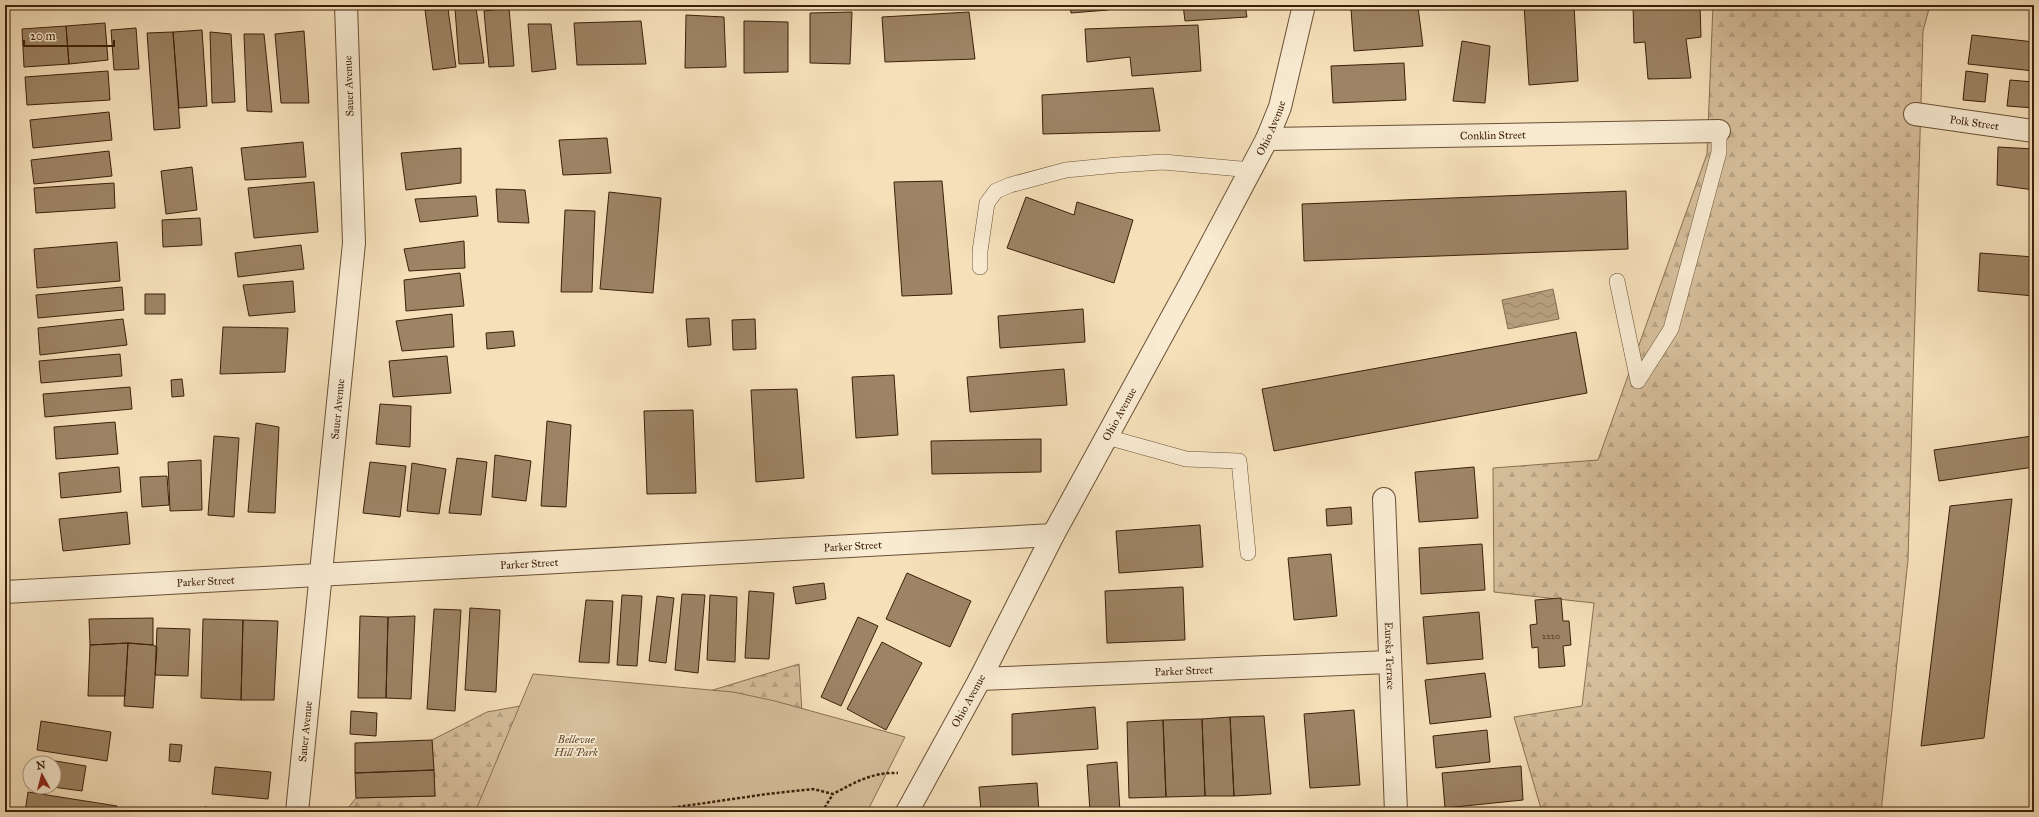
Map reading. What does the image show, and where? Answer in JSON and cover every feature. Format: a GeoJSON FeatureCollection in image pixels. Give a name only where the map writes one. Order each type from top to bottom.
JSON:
{"type":"FeatureCollection","features":[{"type":"Feature","properties":{"kind":"street","name":"Sauer Avenue"},"geometry":{"type":"LineString","coordinates":[[297,812],[354,243],[346,5]]}},
{"type":"Feature","properties":{"kind":"street","name":"Ohio Avenue"},"geometry":{"type":"LineString","coordinates":[[906,812],[980,679],[1053,535],[1252,170],[1280,107],[1304,5]]}},
{"type":"Feature","properties":{"kind":"street","name":"Polk Street"},"geometry":{"type":"LineString","coordinates":[[1915,114],[2034,131]]}},
{"type":"Feature","properties":{"kind":"street","name":"Conklin Street"},"geometry":{"type":"LineString","coordinates":[[1267,139],[1719,131]]}},
{"type":"Feature","properties":{"kind":"street","name":"Eureka Terrace"},"geometry":{"type":"LineString","coordinates":[[1384,499],[1389,662],[1396,812]]}},
{"type":"Feature","properties":{"kind":"street","name":"Parker Street"},"geometry":{"type":"LineString","coordinates":[[5,592],[320,573],[1053,535]]}},
{"type":"Feature","properties":{"kind":"street","name":"Parker Street"},"geometry":{"type":"LineString","coordinates":[[980,679],[1389,662]]}},
{"type":"Feature","properties":{"kind":"lane"},"geometry":{"type":"LineString","coordinates":[[1618,281],[1638,381],[1671,329],[1719,152],[1719,131]]}},
{"type":"Feature","properties":{"kind":"lane"},"geometry":{"type":"LineString","coordinates":[[980,267],[980,251],[987,203],[996,191],[1010,185],[1066,170],[1163,162],[1252,170]]}},
{"type":"Feature","properties":{"kind":"lane"},"geometry":{"type":"LineString","coordinates":[[1107,437],[1186,459],[1239,460],[1248,553]]}},
{"type":"Feature","properties":{"kind":"path"},"geometry":{"type":"LineString","coordinates":[[822,812],[833,794],[859,780],[882,773],[901,773]]}},
{"type":"Feature","properties":{"kind":"path"},"geometry":{"type":"LineString","coordinates":[[643,812],[767,794],[814,789],[833,794]]}},
{"type":"Feature","properties":{"kind":"green space"},"geometry":{"type":"Polygon","coordinates":[[[1713,5],[1930,5],[1923,31],[1908,560],[1881,812],[1542,812],[1514,717],[1582,706],[1594,603],[1494,592],[1493,468],[1598,460],[1707,154],[1713,5]]]}},
{"type":"Feature","properties":{"kind":"green space","name":"Bellevue Hill Park"},"geometry":{"type":"Polygon","coordinates":[[[799,664],[805,762],[558,812],[345,812],[356,798],[435,796],[432,740],[487,712],[609,690],[693,696],[799,664]]]}},
{"type":"Feature","properties":{"kind":"green space","name":"Bellevue Hill Park"},"geometry":{"type":"Polygon","coordinates":[[[533,674],[733,692],[775,701],[905,737],[867,812],[475,812],[533,674]]]}},
{"type":"Feature","properties":{"kind":"green space"},"geometry":{"type":"Polygon","coordinates":[[[323,808],[405,812],[323,812],[323,808]]]}},
{"type":"Feature","properties":{"kind":"water"},"geometry":{"type":"Polygon","coordinates":[[[1553,289],[1559,319],[1508,329],[1502,300],[1553,289]]]}},
{"type":"Feature","properties":{"kind":"building"},"geometry":{"type":"Polygon","coordinates":[[[1070,5],[1107,5],[1108,10],[1071,13],[1070,5]]]}},
{"type":"Feature","properties":{"kind":"building"},"geometry":{"type":"Polygon","coordinates":[[[1183,5],[1245,5],[1247,17],[1185,21],[1183,5]]]}},
{"type":"Feature","properties":{"kind":"building"},"geometry":{"type":"Polygon","coordinates":[[[1524,5],[1574,5],[1578,81],[1529,85],[1524,5]]]}},
{"type":"Feature","properties":{"kind":"building"},"geometry":{"type":"Polygon","coordinates":[[[1633,5],[1700,5],[1701,37],[1686,39],[1691,78],[1648,79],[1645,42],[1634,43],[1633,5]]]}},
{"type":"Feature","properties":{"kind":"building"},"geometry":{"type":"Polygon","coordinates":[[[1418,7],[1423,46],[1354,51],[1351,9],[1418,7]]]}},
{"type":"Feature","properties":{"kind":"building"},"geometry":{"type":"Polygon","coordinates":[[[455,8],[476,8],[484,63],[459,64],[455,8]]]}},
{"type":"Feature","properties":{"kind":"building"},"geometry":{"type":"Polygon","coordinates":[[[509,8],[514,66],[489,67],[484,11],[509,8]]]}},
{"type":"Feature","properties":{"kind":"building"},"geometry":{"type":"Polygon","coordinates":[[[448,9],[456,67],[433,70],[425,10],[448,9]]]}},
{"type":"Feature","properties":{"kind":"building"},"geometry":{"type":"Polygon","coordinates":[[[852,12],[850,64],[810,63],[810,13],[852,12]]]}},
{"type":"Feature","properties":{"kind":"building"},"geometry":{"type":"Polygon","coordinates":[[[969,12],[975,59],[885,62],[882,17],[969,12]]]}},
{"type":"Feature","properties":{"kind":"building"},"geometry":{"type":"Polygon","coordinates":[[[686,15],[724,17],[726,67],[685,68],[686,15]]]}},
{"type":"Feature","properties":{"kind":"building"},"geometry":{"type":"Polygon","coordinates":[[[641,21],[646,64],[577,65],[574,23],[641,21]]]}},
{"type":"Feature","properties":{"kind":"building"},"geometry":{"type":"Polygon","coordinates":[[[744,21],[788,22],[788,72],[744,73],[744,21]]]}},
{"type":"Feature","properties":{"kind":"building"},"geometry":{"type":"Polygon","coordinates":[[[105,23],[108,60],[69,64],[66,26],[105,23]]]}},
{"type":"Feature","properties":{"kind":"building"},"geometry":{"type":"Polygon","coordinates":[[[528,24],[551,24],[556,69],[532,72],[528,24]]]}},
{"type":"Feature","properties":{"kind":"building"},"geometry":{"type":"Polygon","coordinates":[[[1198,25],[1201,71],[1132,76],[1130,57],[1087,62],[1085,29],[1198,25]]]}},
{"type":"Feature","properties":{"kind":"building"},"geometry":{"type":"Polygon","coordinates":[[[66,26],[69,64],[24,67],[22,29],[66,26]]]}},
{"type":"Feature","properties":{"kind":"building"},"geometry":{"type":"Polygon","coordinates":[[[136,28],[139,69],[114,70],[111,30],[136,28]]]}},
{"type":"Feature","properties":{"kind":"building"},"geometry":{"type":"Polygon","coordinates":[[[202,30],[207,106],[179,108],[173,32],[202,30]]]}},
{"type":"Feature","properties":{"kind":"building"},"geometry":{"type":"Polygon","coordinates":[[[304,31],[309,103],[281,103],[275,34],[304,31]]]}},
{"type":"Feature","properties":{"kind":"building"},"geometry":{"type":"Polygon","coordinates":[[[173,32],[180,128],[154,130],[147,33],[173,32]]]}},
{"type":"Feature","properties":{"kind":"building"},"geometry":{"type":"Polygon","coordinates":[[[210,32],[231,34],[235,102],[212,103],[210,32]]]}},
{"type":"Feature","properties":{"kind":"building"},"geometry":{"type":"Polygon","coordinates":[[[244,34],[264,34],[272,112],[247,111],[244,34]]]}},
{"type":"Feature","properties":{"kind":"building"},"geometry":{"type":"Polygon","coordinates":[[[1972,35],[2034,42],[2034,71],[1968,64],[1972,35]]]}},
{"type":"Feature","properties":{"kind":"building"},"geometry":{"type":"Polygon","coordinates":[[[1462,41],[1490,46],[1485,103],[1453,101],[1462,41]]]}},
{"type":"Feature","properties":{"kind":"building"},"geometry":{"type":"Polygon","coordinates":[[[1404,63],[1406,100],[1333,103],[1331,66],[1404,63]]]}},
{"type":"Feature","properties":{"kind":"building"},"geometry":{"type":"Polygon","coordinates":[[[108,71],[110,100],[27,105],[25,77],[108,71]]]}},
{"type":"Feature","properties":{"kind":"building"},"geometry":{"type":"Polygon","coordinates":[[[1966,71],[1988,74],[1985,102],[1963,100],[1966,71]]]}},
{"type":"Feature","properties":{"kind":"building"},"geometry":{"type":"Polygon","coordinates":[[[2010,80],[2034,82],[2034,108],[2007,106],[2010,80]]]}},
{"type":"Feature","properties":{"kind":"building"},"geometry":{"type":"Polygon","coordinates":[[[1153,88],[1160,131],[1043,134],[1042,95],[1153,88]]]}},
{"type":"Feature","properties":{"kind":"building"},"geometry":{"type":"Polygon","coordinates":[[[109,112],[112,140],[33,148],[30,120],[109,112]]]}},
{"type":"Feature","properties":{"kind":"building"},"geometry":{"type":"Polygon","coordinates":[[[607,138],[611,173],[563,175],[559,140],[607,138]]]}},
{"type":"Feature","properties":{"kind":"building"},"geometry":{"type":"Polygon","coordinates":[[[303,142],[306,177],[245,180],[241,148],[303,142]]]}},
{"type":"Feature","properties":{"kind":"building"},"geometry":{"type":"Polygon","coordinates":[[[1998,147],[2034,149],[2034,190],[1997,185],[1998,147]]]}},
{"type":"Feature","properties":{"kind":"building"},"geometry":{"type":"Polygon","coordinates":[[[461,148],[461,183],[406,190],[401,153],[461,148]]]}},
{"type":"Feature","properties":{"kind":"building"},"geometry":{"type":"Polygon","coordinates":[[[109,151],[112,176],[34,184],[31,160],[109,151]]]}},
{"type":"Feature","properties":{"kind":"building"},"geometry":{"type":"Polygon","coordinates":[[[192,167],[197,210],[166,214],[161,171],[192,167]]]}},
{"type":"Feature","properties":{"kind":"building"},"geometry":{"type":"Polygon","coordinates":[[[942,181],[952,294],[902,296],[894,182],[942,181]]]}},
{"type":"Feature","properties":{"kind":"building"},"geometry":{"type":"Polygon","coordinates":[[[314,182],[318,232],[254,238],[248,188],[314,182]]]}},
{"type":"Feature","properties":{"kind":"building"},"geometry":{"type":"Polygon","coordinates":[[[114,183],[115,208],[36,213],[34,188],[114,183]]]}},
{"type":"Feature","properties":{"kind":"building"},"geometry":{"type":"Polygon","coordinates":[[[496,189],[525,190],[529,223],[498,222],[496,189]]]}},
{"type":"Feature","properties":{"kind":"building"},"geometry":{"type":"Polygon","coordinates":[[[1626,191],[1628,249],[1304,261],[1302,204],[1626,191]]]}},
{"type":"Feature","properties":{"kind":"building"},"geometry":{"type":"Polygon","coordinates":[[[609,192],[661,198],[653,293],[600,289],[609,192]]]}},
{"type":"Feature","properties":{"kind":"building"},"geometry":{"type":"Polygon","coordinates":[[[476,196],[478,216],[420,222],[415,199],[476,196]]]}},
{"type":"Feature","properties":{"kind":"building"},"geometry":{"type":"Polygon","coordinates":[[[1026,197],[1074,215],[1077,202],[1133,220],[1114,283],[1007,248],[1026,197]]]}},
{"type":"Feature","properties":{"kind":"building"},"geometry":{"type":"Polygon","coordinates":[[[565,210],[595,211],[592,292],[561,292],[565,210]]]}},
{"type":"Feature","properties":{"kind":"building"},"geometry":{"type":"Polygon","coordinates":[[[200,218],[202,245],[163,247],[162,220],[200,218]]]}},
{"type":"Feature","properties":{"kind":"building"},"geometry":{"type":"Polygon","coordinates":[[[464,241],[465,268],[409,271],[404,249],[464,241]]]}},
{"type":"Feature","properties":{"kind":"building"},"geometry":{"type":"Polygon","coordinates":[[[117,242],[120,281],[37,288],[34,249],[117,242]]]}},
{"type":"Feature","properties":{"kind":"building"},"geometry":{"type":"Polygon","coordinates":[[[301,245],[304,269],[238,277],[235,253],[301,245]]]}},
{"type":"Feature","properties":{"kind":"building"},"geometry":{"type":"Polygon","coordinates":[[[1980,253],[2034,257],[2034,296],[1978,291],[1980,253]]]}},
{"type":"Feature","properties":{"kind":"building"},"geometry":{"type":"Polygon","coordinates":[[[460,273],[464,306],[406,311],[404,280],[460,273]]]}},
{"type":"Feature","properties":{"kind":"building"},"geometry":{"type":"Polygon","coordinates":[[[293,281],[295,312],[249,316],[243,285],[293,281]]]}},
{"type":"Feature","properties":{"kind":"building"},"geometry":{"type":"Polygon","coordinates":[[[122,287],[124,310],[38,318],[36,295],[122,287]]]}},
{"type":"Feature","properties":{"kind":"building"},"geometry":{"type":"Polygon","coordinates":[[[145,294],[165,294],[165,314],[145,314],[145,294]]]}},
{"type":"Feature","properties":{"kind":"building"},"geometry":{"type":"Polygon","coordinates":[[[1083,309],[1085,342],[1000,348],[998,316],[1083,309]]]}},
{"type":"Feature","properties":{"kind":"building"},"geometry":{"type":"Polygon","coordinates":[[[452,314],[454,347],[402,351],[396,321],[452,314]]]}},
{"type":"Feature","properties":{"kind":"building"},"geometry":{"type":"Polygon","coordinates":[[[709,318],[711,345],[688,347],[686,319],[709,318]]]}},
{"type":"Feature","properties":{"kind":"building"},"geometry":{"type":"Polygon","coordinates":[[[123,319],[127,345],[40,355],[38,328],[123,319]]]}},
{"type":"Feature","properties":{"kind":"building"},"geometry":{"type":"Polygon","coordinates":[[[755,319],[756,349],[733,350],[732,320],[755,319]]]}},
{"type":"Feature","properties":{"kind":"building"},"geometry":{"type":"Polygon","coordinates":[[[223,327],[288,328],[285,372],[220,374],[223,327]]]}},
{"type":"Feature","properties":{"kind":"building"},"geometry":{"type":"Polygon","coordinates":[[[513,331],[515,346],[487,349],[486,333],[513,331]]]}},
{"type":"Feature","properties":{"kind":"building"},"geometry":{"type":"Polygon","coordinates":[[[1576,332],[1587,393],[1274,451],[1262,389],[1576,332]]]}},
{"type":"Feature","properties":{"kind":"building"},"geometry":{"type":"Polygon","coordinates":[[[120,354],[122,376],[41,383],[39,361],[120,354]]]}},
{"type":"Feature","properties":{"kind":"building"},"geometry":{"type":"Polygon","coordinates":[[[447,356],[451,393],[393,397],[389,361],[447,356]]]}},
{"type":"Feature","properties":{"kind":"building"},"geometry":{"type":"Polygon","coordinates":[[[1064,369],[1067,405],[970,412],[967,377],[1064,369]]]}},
{"type":"Feature","properties":{"kind":"building"},"geometry":{"type":"Polygon","coordinates":[[[894,375],[898,435],[856,438],[852,377],[894,375]]]}},
{"type":"Feature","properties":{"kind":"building"},"geometry":{"type":"Polygon","coordinates":[[[182,379],[184,396],[172,397],[171,380],[182,379]]]}},
{"type":"Feature","properties":{"kind":"building"},"geometry":{"type":"Polygon","coordinates":[[[130,387],[132,409],[45,417],[43,394],[130,387]]]}},
{"type":"Feature","properties":{"kind":"building"},"geometry":{"type":"Polygon","coordinates":[[[797,389],[804,478],[756,482],[751,390],[797,389]]]}},
{"type":"Feature","properties":{"kind":"building"},"geometry":{"type":"Polygon","coordinates":[[[380,404],[411,406],[410,447],[376,444],[380,404]]]}},
{"type":"Feature","properties":{"kind":"building"},"geometry":{"type":"Polygon","coordinates":[[[693,410],[696,493],[647,494],[644,411],[693,410]]]}},
{"type":"Feature","properties":{"kind":"building"},"geometry":{"type":"Polygon","coordinates":[[[547,421],[571,425],[566,507],[541,506],[547,421]]]}},
{"type":"Feature","properties":{"kind":"building"},"geometry":{"type":"Polygon","coordinates":[[[115,422],[118,454],[56,459],[54,427],[115,422]]]}},
{"type":"Feature","properties":{"kind":"building"},"geometry":{"type":"Polygon","coordinates":[[[256,423],[279,427],[275,513],[248,512],[256,423]]]}},
{"type":"Feature","properties":{"kind":"building"},"geometry":{"type":"Polygon","coordinates":[[[214,436],[239,438],[234,517],[208,515],[214,436]]]}},
{"type":"Feature","properties":{"kind":"building"},"geometry":{"type":"Polygon","coordinates":[[[2032,436],[2034,467],[1939,481],[1934,450],[2032,436]]]}},
{"type":"Feature","properties":{"kind":"building"},"geometry":{"type":"Polygon","coordinates":[[[1041,439],[1041,472],[932,474],[931,441],[1041,439]]]}},
{"type":"Feature","properties":{"kind":"building"},"geometry":{"type":"Polygon","coordinates":[[[495,455],[531,461],[526,501],[492,497],[495,455]]]}},
{"type":"Feature","properties":{"kind":"building"},"geometry":{"type":"Polygon","coordinates":[[[457,458],[487,462],[481,515],[449,513],[457,458]]]}},
{"type":"Feature","properties":{"kind":"building"},"geometry":{"type":"Polygon","coordinates":[[[201,460],[202,510],[170,511],[168,462],[201,460]]]}},
{"type":"Feature","properties":{"kind":"building"},"geometry":{"type":"Polygon","coordinates":[[[370,462],[406,466],[400,517],[363,513],[370,462]]]}},
{"type":"Feature","properties":{"kind":"building"},"geometry":{"type":"Polygon","coordinates":[[[412,463],[446,469],[439,514],[407,511],[412,463]]]}},
{"type":"Feature","properties":{"kind":"building"},"geometry":{"type":"Polygon","coordinates":[[[119,467],[121,492],[61,498],[59,473],[119,467]]]}},
{"type":"Feature","properties":{"kind":"building"},"geometry":{"type":"Polygon","coordinates":[[[1474,467],[1478,518],[1419,522],[1415,472],[1474,467]]]}},
{"type":"Feature","properties":{"kind":"building"},"geometry":{"type":"Polygon","coordinates":[[[167,476],[169,505],[142,507],[140,477],[167,476]]]}},
{"type":"Feature","properties":{"kind":"building"},"geometry":{"type":"Polygon","coordinates":[[[2012,499],[1984,738],[1921,746],[1950,506],[2012,499]]]}},
{"type":"Feature","properties":{"kind":"building"},"geometry":{"type":"Polygon","coordinates":[[[1351,507],[1352,524],[1327,526],[1326,509],[1351,507]]]}},
{"type":"Feature","properties":{"kind":"building"},"geometry":{"type":"Polygon","coordinates":[[[127,512],[130,544],[63,551],[59,519],[127,512]]]}},
{"type":"Feature","properties":{"kind":"building"},"geometry":{"type":"Polygon","coordinates":[[[1200,525],[1203,567],[1119,573],[1116,531],[1200,525]]]}},
{"type":"Feature","properties":{"kind":"building"},"geometry":{"type":"Polygon","coordinates":[[[1482,544],[1485,590],[1421,594],[1419,548],[1482,544]]]}},
{"type":"Feature","properties":{"kind":"building"},"geometry":{"type":"Polygon","coordinates":[[[1331,554],[1337,616],[1294,620],[1288,558],[1331,554]]]}},
{"type":"Feature","properties":{"kind":"building"},"geometry":{"type":"Polygon","coordinates":[[[907,573],[971,601],[950,647],[886,619],[907,573]]]}},
{"type":"Feature","properties":{"kind":"building"},"geometry":{"type":"Polygon","coordinates":[[[824,583],[826,599],[796,604],[793,587],[824,583]]]}},
{"type":"Feature","properties":{"kind":"building"},"geometry":{"type":"Polygon","coordinates":[[[1183,587],[1185,640],[1107,643],[1105,591],[1183,587]]]}},
{"type":"Feature","properties":{"kind":"building"},"geometry":{"type":"Polygon","coordinates":[[[749,591],[774,593],[769,659],[745,658],[749,591]]]}},
{"type":"Feature","properties":{"kind":"building"},"geometry":{"type":"Polygon","coordinates":[[[682,594],[705,595],[698,673],[675,670],[682,594]]]}},
{"type":"Feature","properties":{"kind":"building"},"geometry":{"type":"Polygon","coordinates":[[[622,595],[642,596],[637,666],[617,665],[622,595]]]}},
{"type":"Feature","properties":{"kind":"building"},"geometry":{"type":"Polygon","coordinates":[[[710,595],[737,597],[735,662],[707,660],[710,595]]]}},
{"type":"Feature","properties":{"kind":"building"},"geometry":{"type":"Polygon","coordinates":[[[657,596],[674,598],[666,663],[649,661],[657,596]]]}},
{"type":"Feature","properties":{"kind":"building"},"geometry":{"type":"Polygon","coordinates":[[[1561,598],[1563,621],[1569,621],[1571,645],[1563,646],[1565,666],[1539,668],[1538,647],[1532,648],[1530,625],[1537,624],[1535,600],[1561,598]]]}},
{"type":"Feature","properties":{"kind":"building"},"geometry":{"type":"Polygon","coordinates":[[[586,600],[613,601],[609,663],[579,662],[586,600]]]}},
{"type":"Feature","properties":{"kind":"building"},"geometry":{"type":"Polygon","coordinates":[[[470,608],[500,610],[496,692],[465,690],[470,608]]]}},
{"type":"Feature","properties":{"kind":"building"},"geometry":{"type":"Polygon","coordinates":[[[434,609],[461,610],[455,711],[427,709],[434,609]]]}},
{"type":"Feature","properties":{"kind":"building"},"geometry":{"type":"Polygon","coordinates":[[[1479,612],[1483,659],[1427,664],[1423,617],[1479,612]]]}},
{"type":"Feature","properties":{"kind":"building"},"geometry":{"type":"Polygon","coordinates":[[[360,616],[388,617],[386,698],[358,698],[360,616]]]}},
{"type":"Feature","properties":{"kind":"building"},"geometry":{"type":"Polygon","coordinates":[[[415,616],[411,699],[386,698],[388,617],[415,616]]]}},
{"type":"Feature","properties":{"kind":"building"},"geometry":{"type":"Polygon","coordinates":[[[858,617],[878,626],[841,706],[821,697],[858,617]]]}},
{"type":"Feature","properties":{"kind":"building"},"geometry":{"type":"Polygon","coordinates":[[[153,618],[153,645],[128,643],[90,645],[89,619],[153,618]]]}},
{"type":"Feature","properties":{"kind":"building"},"geometry":{"type":"Polygon","coordinates":[[[203,619],[243,620],[241,700],[201,698],[203,619]]]}},
{"type":"Feature","properties":{"kind":"building"},"geometry":{"type":"Polygon","coordinates":[[[243,620],[278,621],[274,700],[241,700],[243,620]]]}},
{"type":"Feature","properties":{"kind":"building"},"geometry":{"type":"Polygon","coordinates":[[[157,628],[190,629],[188,676],[155,675],[157,628]]]}},
{"type":"Feature","properties":{"kind":"building"},"geometry":{"type":"Polygon","coordinates":[[[882,642],[922,663],[886,730],[847,709],[882,642]]]}},
{"type":"Feature","properties":{"kind":"building"},"geometry":{"type":"Polygon","coordinates":[[[128,643],[125,696],[88,696],[90,645],[128,643]]]}},
{"type":"Feature","properties":{"kind":"building"},"geometry":{"type":"Polygon","coordinates":[[[128,643],[153,645],[157,647],[153,708],[124,706],[128,643]]]}},
{"type":"Feature","properties":{"kind":"building"},"geometry":{"type":"Polygon","coordinates":[[[1485,673],[1491,717],[1430,724],[1425,680],[1485,673]]]}},
{"type":"Feature","properties":{"kind":"building"},"geometry":{"type":"Polygon","coordinates":[[[1095,707],[1098,749],[1012,755],[1012,714],[1095,707]]]}},
{"type":"Feature","properties":{"kind":"building"},"geometry":{"type":"Polygon","coordinates":[[[1354,710],[1360,785],[1310,788],[1304,714],[1354,710]]]}},
{"type":"Feature","properties":{"kind":"building"},"geometry":{"type":"Polygon","coordinates":[[[351,711],[377,713],[376,736],[350,734],[351,711]]]}},
{"type":"Feature","properties":{"kind":"building"},"geometry":{"type":"Polygon","coordinates":[[[1264,716],[1271,794],[1234,796],[1230,717],[1264,716]]]}},
{"type":"Feature","properties":{"kind":"building"},"geometry":{"type":"Polygon","coordinates":[[[1230,717],[1234,796],[1205,796],[1202,719],[1230,717]]]}},
{"type":"Feature","properties":{"kind":"building"},"geometry":{"type":"Polygon","coordinates":[[[1202,719],[1205,796],[1166,797],[1163,720],[1202,719]]]}},
{"type":"Feature","properties":{"kind":"building"},"geometry":{"type":"Polygon","coordinates":[[[1163,720],[1166,797],[1129,798],[1127,722],[1163,720]]]}},
{"type":"Feature","properties":{"kind":"building"},"geometry":{"type":"Polygon","coordinates":[[[41,721],[111,732],[107,761],[37,750],[41,721]]]}},
{"type":"Feature","properties":{"kind":"building"},"geometry":{"type":"Polygon","coordinates":[[[1487,730],[1490,762],[1436,768],[1433,736],[1487,730]]]}},
{"type":"Feature","properties":{"kind":"building"},"geometry":{"type":"Polygon","coordinates":[[[432,740],[434,770],[355,773],[355,743],[432,740]]]}},
{"type":"Feature","properties":{"kind":"building"},"geometry":{"type":"Polygon","coordinates":[[[170,744],[182,745],[180,762],[169,761],[170,744]]]}},
{"type":"Feature","properties":{"kind":"building"},"geometry":{"type":"Polygon","coordinates":[[[62,762],[86,766],[82,791],[62,788],[62,762]]]}},
{"type":"Feature","properties":{"kind":"building"},"geometry":{"type":"Polygon","coordinates":[[[1117,762],[1120,812],[1090,812],[1087,765],[1117,762]]]}},
{"type":"Feature","properties":{"kind":"building"},"geometry":{"type":"Polygon","coordinates":[[[1521,766],[1523,800],[1445,808],[1442,773],[1521,766]]]}},
{"type":"Feature","properties":{"kind":"building"},"geometry":{"type":"Polygon","coordinates":[[[215,767],[271,772],[268,799],[212,794],[215,767]]]}},
{"type":"Feature","properties":{"kind":"building"},"geometry":{"type":"Polygon","coordinates":[[[434,770],[435,796],[356,798],[355,773],[434,770]]]}},
{"type":"Feature","properties":{"kind":"building"},"geometry":{"type":"Polygon","coordinates":[[[1037,783],[1039,812],[981,812],[979,787],[1037,783]]]}},
{"type":"Feature","properties":{"kind":"building"},"geometry":{"type":"Polygon","coordinates":[[[28,795],[47,795],[117,806],[116,812],[25,812],[28,795]]]}},
{"type":"Feature","properties":{"kind":"building"},"geometry":{"type":"Polygon","coordinates":[[[204,807],[253,812],[203,812],[204,807]]]}}]}
